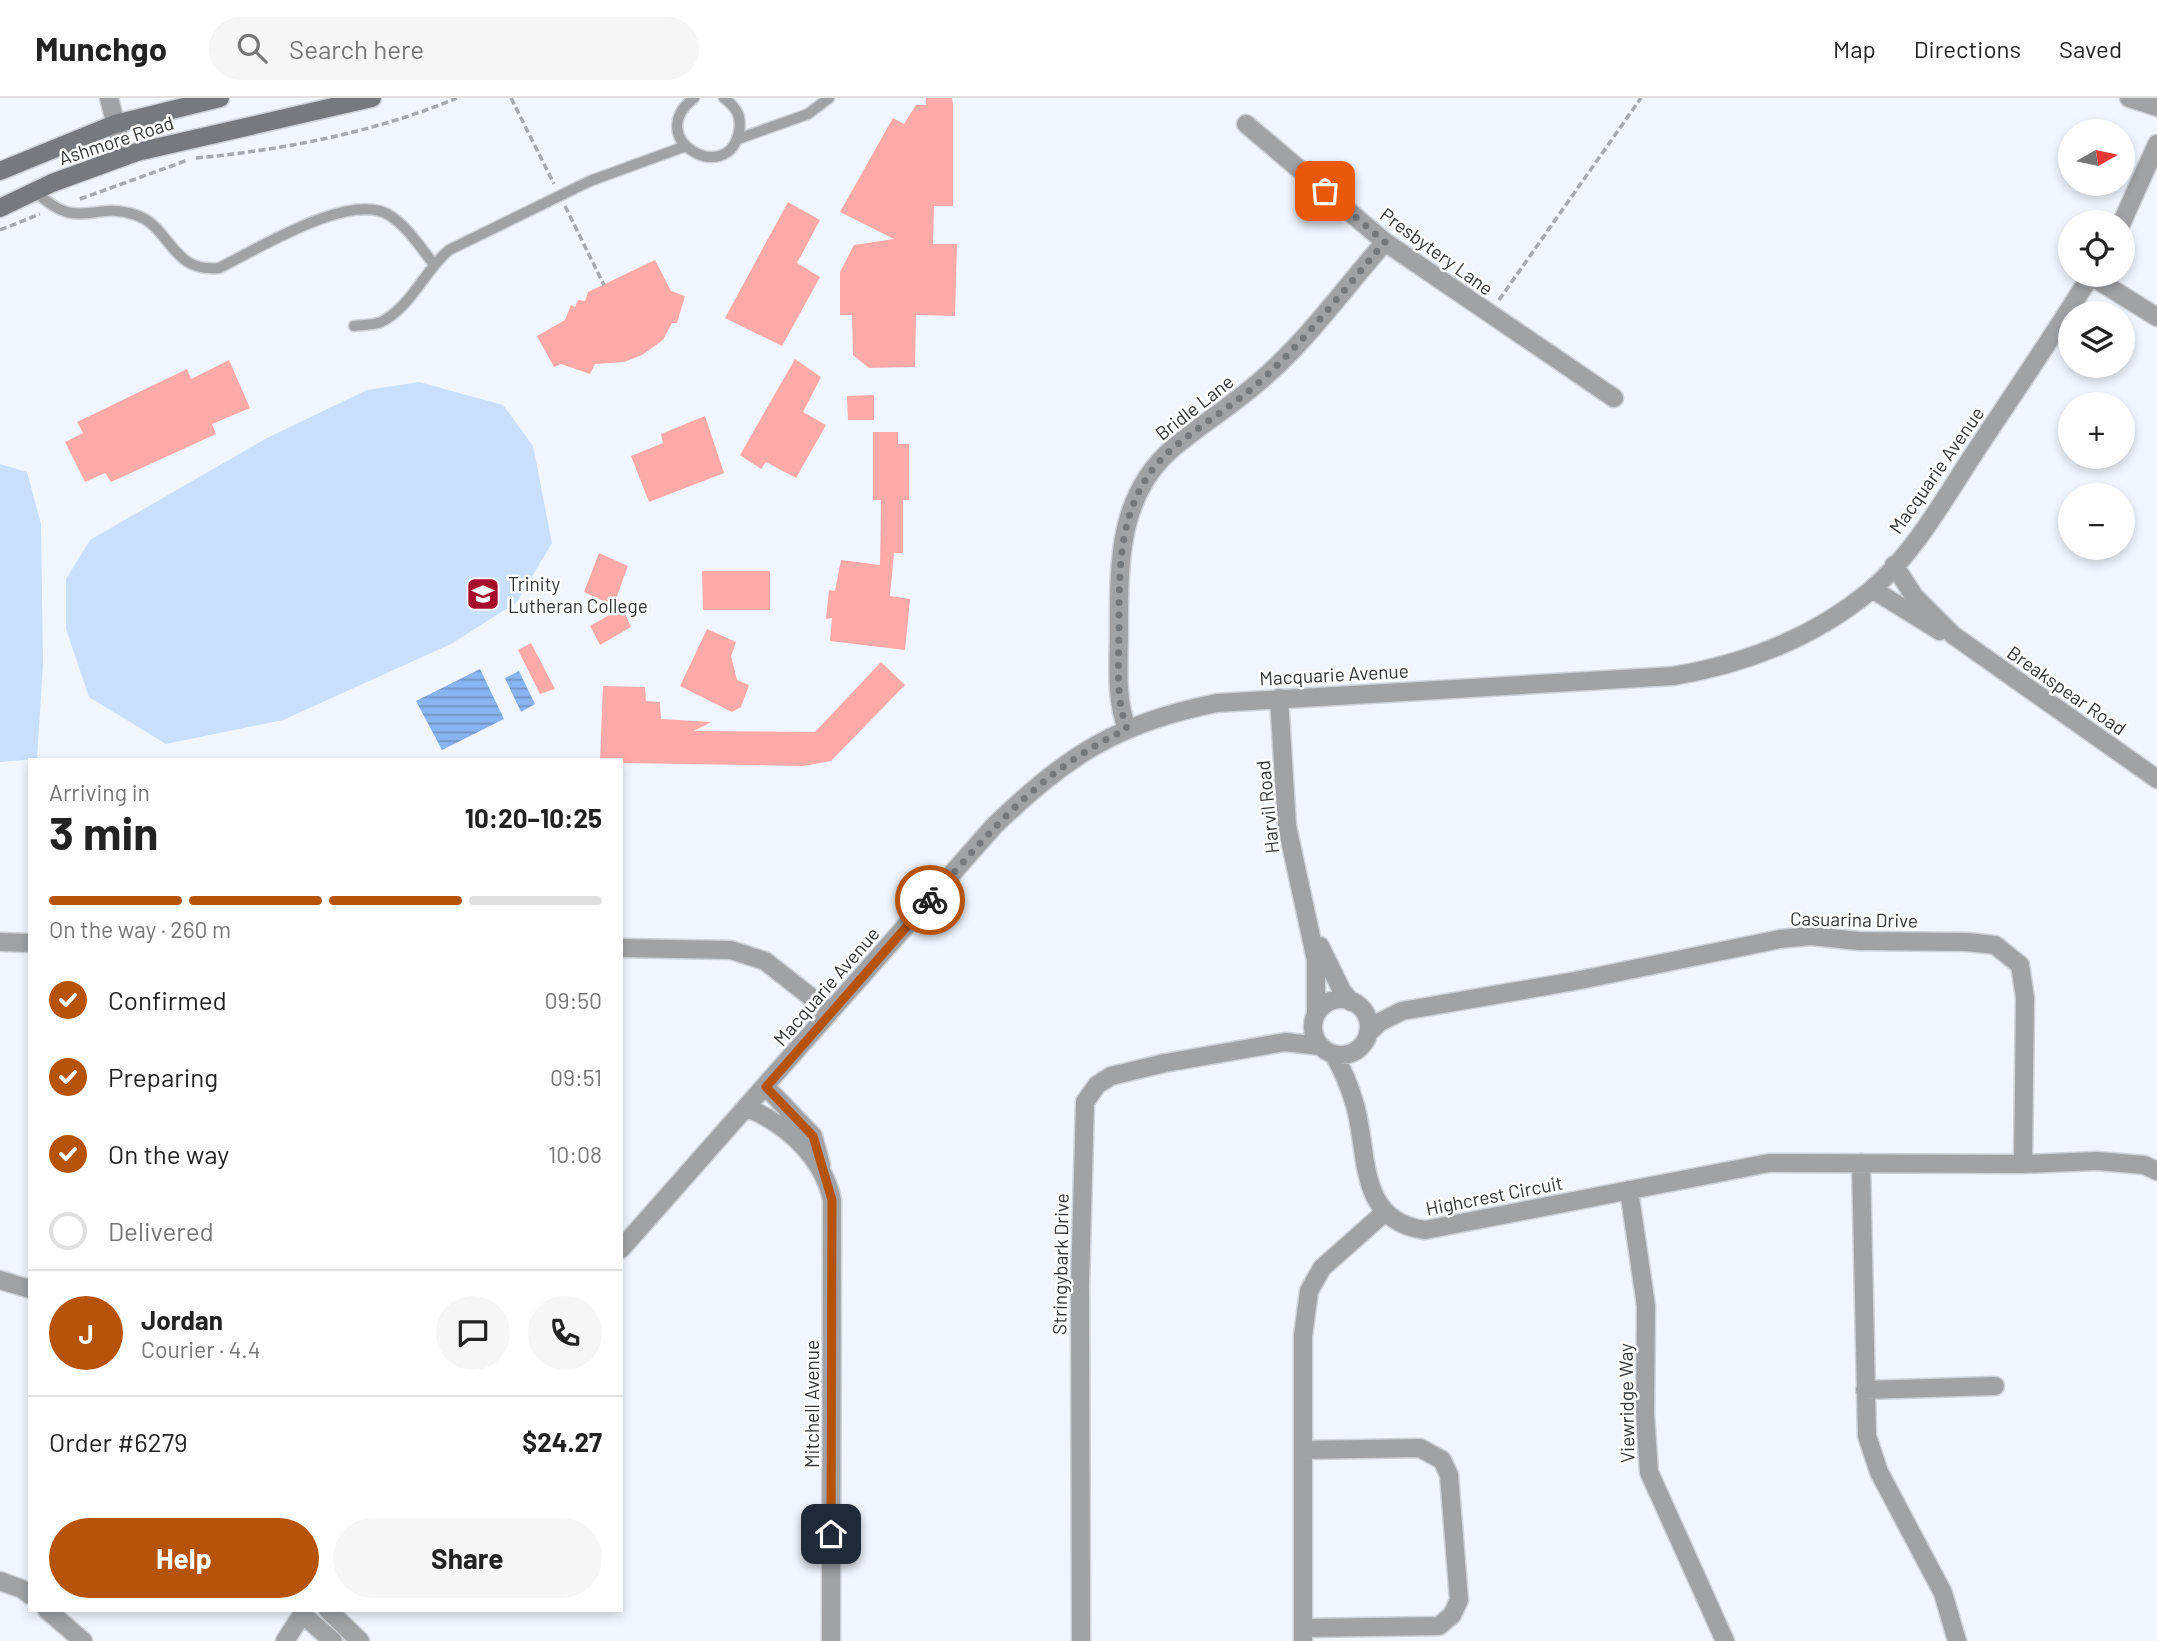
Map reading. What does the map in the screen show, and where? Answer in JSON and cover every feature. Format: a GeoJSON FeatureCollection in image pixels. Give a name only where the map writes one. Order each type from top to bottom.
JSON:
{"type":"FeatureCollection","features":[{"type":"Feature","properties":{"kind":"main road","name":"Ashmore Road"},"geometry":{"type":"LineString","coordinates":[[0,171],[115,124],[220,98]]}},
{"type":"Feature","properties":{"kind":"main road","name":"Ashmore Road"},"geometry":{"type":"LineString","coordinates":[[0,208],[35,191],[124,156],[201,135],[327,110],[372,98]]}},
{"type":"Feature","properties":{"kind":"street"},"geometry":{"type":"LineString","coordinates":[[109,98],[124,156]]}},
{"type":"Feature","properties":{"kind":"street"},"geometry":{"type":"LineString","coordinates":[[2129,98],[2157,107]]}},
{"type":"Feature","properties":{"kind":"street","name":"Presbytery Lane"},"geometry":{"type":"LineString","coordinates":[[1246,124],[1385,242],[1614,398]]}},
{"type":"Feature","properties":{"kind":"street"},"geometry":{"type":"LineString","coordinates":[[2127,210],[2157,144]]}},
{"type":"Feature","properties":{"kind":"street","name":"Bridle Lane"},"geometry":{"type":"LineString","coordinates":[[1127,729],[1119,696],[1119,558],[1125,524],[1136,498],[1153,470],[1172,449],[1282,362],[1385,242]]}},
{"type":"Feature","properties":{"kind":"street","name":"Macquarie Avenue"},"geometry":{"type":"LineString","coordinates":[[623,1247],[994,827],[1063,763],[1127,729],[1188,709],[1279,698],[1623,680],[1709,670],[1746,660],[1811,630],[1872,589],[1928,524],[2083,287]]}},
{"type":"Feature","properties":{"kind":"street"},"geometry":{"type":"LineString","coordinates":[[2110,287],[2157,317]]}},
{"type":"Feature","properties":{"kind":"street","name":"Breakspear Road"},"geometry":{"type":"LineString","coordinates":[[1894,565],[1914,596],[1953,635],[2157,779]]}},
{"type":"Feature","properties":{"kind":"street","name":"Breakspear Road"},"geometry":{"type":"LineString","coordinates":[[1872,589],[1939,631],[1953,635]]}},
{"type":"Feature","properties":{"kind":"street","name":"Harvil Road"},"geometry":{"type":"LineString","coordinates":[[1279,698],[1287,826],[1318,974],[1315,1018]]}},
{"type":"Feature","properties":{"kind":"street","name":"Harvil Road"},"geometry":{"type":"LineString","coordinates":[[1306,910],[1331,973],[1354,1003]]}},
{"type":"Feature","properties":{"kind":"street","name":"Casuarina Drive"},"geometry":{"type":"LineString","coordinates":[[1368,1032],[1380,1022],[1402,1012],[1627,971],[1780,939],[1811,936],[1859,941],[1967,942],[1995,945],[2020,965],[2025,998],[2022,1164]]}},
{"type":"Feature","properties":{"kind":"street"},"geometry":{"type":"LineString","coordinates":[[0,942],[28,943]]}},
{"type":"Feature","properties":{"kind":"street"},"geometry":{"type":"LineString","coordinates":[[623,948],[731,950],[765,961],[830,1012]]}},
{"type":"Feature","properties":{"kind":"street"},"geometry":{"type":"LineString","coordinates":[[1304,1450],[1420,1448],[1442,1460],[1449,1475],[1459,1600],[1452,1615],[1439,1626],[1303,1635],[1303,1336],[1309,1291],[1322,1268],[1384,1213],[1368,1180],[1355,1106],[1357,1050],[1368,1032],[1367,1019],[1354,1003],[1327,1003],[1315,1018],[1315,1038],[1327,1050],[1355,1106]]}},
{"type":"Feature","properties":{"kind":"street","name":"Casuarina Drive"},"geometry":{"type":"LineString","coordinates":[[1354,1003],[1402,1012]]}},
{"type":"Feature","properties":{"kind":"street","name":"Stringybark Drive"},"geometry":{"type":"LineString","coordinates":[[1285,1042],[1315,1018]]}},
{"type":"Feature","properties":{"kind":"street","name":"Stringybark Drive"},"geometry":{"type":"LineString","coordinates":[[1082,1641],[1080,1284],[1085,1101],[1097,1084],[1111,1076],[1285,1042],[1327,1050]]}},
{"type":"Feature","properties":{"kind":"street"},"geometry":{"type":"LineString","coordinates":[[1327,1050],[1357,1050]]}},
{"type":"Feature","properties":{"kind":"street","name":"Mitchell Avenue"},"geometry":{"type":"LineString","coordinates":[[766,1087],[813,1136],[820,1152],[821,1168]]}},
{"type":"Feature","properties":{"kind":"street","name":"Mitchell Avenue"},"geometry":{"type":"LineString","coordinates":[[748,1108],[781,1127],[821,1168],[829,1185],[833,1214],[831,1641]]}},
{"type":"Feature","properties":{"kind":"street","name":"Highcrest Circuit"},"geometry":{"type":"LineString","coordinates":[[1384,1213],[1400,1225],[1425,1230],[1769,1163],[2022,1164],[2097,1160],[2144,1165],[2157,1171]]}},
{"type":"Feature","properties":{"kind":"street"},"geometry":{"type":"LineString","coordinates":[[1861,1163],[1867,1436],[1879,1472],[1943,1593],[1957,1641]]}},
{"type":"Feature","properties":{"kind":"street","name":"Viewridge Way"},"geometry":{"type":"LineString","coordinates":[[1629,1190],[1646,1307],[1645,1414],[1648,1472],[1725,1641]]}},
{"type":"Feature","properties":{"kind":"street"},"geometry":{"type":"LineString","coordinates":[[0,1280],[28,1288]]}},
{"type":"Feature","properties":{"kind":"street"},"geometry":{"type":"LineString","coordinates":[[1865,1390],[1995,1386]]}},
{"type":"Feature","properties":{"kind":"street"},"geometry":{"type":"LineString","coordinates":[[0,1581],[28,1594]]}},
{"type":"Feature","properties":{"kind":"street"},"geometry":{"type":"LineString","coordinates":[[49,1612],[83,1641]]}},
{"type":"Feature","properties":{"kind":"street"},"geometry":{"type":"LineString","coordinates":[[285,1641],[303,1612],[333,1641]]}},
{"type":"Feature","properties":{"kind":"street"},"geometry":{"type":"LineString","coordinates":[[330,1612],[360,1641]]}},
{"type":"Feature","properties":{"kind":"lane"},"geometry":{"type":"LineString","coordinates":[[694,98],[682,102],[677,124],[681,140],[700,156],[715,157],[726,153],[738,139],[808,114],[829,98]]}},
{"type":"Feature","properties":{"kind":"lane"},"geometry":{"type":"LineString","coordinates":[[724,98],[738,113],[741,123],[738,139]]}},
{"type":"Feature","properties":{"kind":"lane"},"geometry":{"type":"LineString","coordinates":[[354,327],[381,322],[421,284],[433,263],[449,250],[560,195],[686,146]]}},
{"type":"Feature","properties":{"kind":"lane"},"geometry":{"type":"LineString","coordinates":[[35,191],[55,209],[78,214],[137,215],[153,226],[188,264],[207,269],[219,268],[328,214],[368,207],[388,215],[398,223],[433,263]]}},
{"type":"Feature","properties":{"kind":"path"},"geometry":{"type":"LineString","coordinates":[[0,230],[194,158],[279,147],[361,128],[457,98]]}},
{"type":"Feature","properties":{"kind":"path"},"geometry":{"type":"LineString","coordinates":[[510,98],[604,285]]}},
{"type":"Feature","properties":{"kind":"path"},"geometry":{"type":"LineString","coordinates":[[1489,315],[1641,98]]}},
{"type":"Feature","properties":{"kind":"shaded area"},"geometry":{"type":"Polygon","coordinates":[[[419,382],[503,405],[533,446],[552,543],[517,602],[451,644],[283,720],[166,744],[89,697],[66,629],[66,579],[90,540],[267,438],[367,390],[419,382]]]}},
{"type":"Feature","properties":{"kind":"shaded area"},"geometry":{"type":"Polygon","coordinates":[[[0,464],[27,472],[41,524],[43,664],[37,758],[0,762],[0,464]]]}},
{"type":"Feature","properties":{"kind":"water"},"geometry":{"type":"Polygon","coordinates":[[[480,669],[504,719],[442,750],[416,701],[480,669]]]}},
{"type":"Feature","properties":{"kind":"water"},"geometry":{"type":"Polygon","coordinates":[[[519,671],[535,704],[521,712],[505,678],[519,671]]]}},
{"type":"Feature","properties":{"kind":"building"},"geometry":{"type":"Polygon","coordinates":[[[926,98],[952,98],[953,105],[953,206],[934,206],[933,244],[957,244],[955,316],[916,315],[915,367],[869,368],[853,355],[852,315],[840,315],[840,272],[854,245],[894,239],[840,212],[893,118],[904,124],[916,105],[926,105],[926,98]]]}},
{"type":"Feature","properties":{"kind":"building"},"geometry":{"type":"Polygon","coordinates":[[[788,202],[820,220],[797,263],[820,277],[782,346],[725,318],[788,202]]]}},
{"type":"Feature","properties":{"kind":"building"},"geometry":{"type":"Polygon","coordinates":[[[655,260],[671,291],[685,296],[677,323],[672,323],[663,340],[642,355],[624,362],[595,364],[590,374],[561,364],[554,367],[537,336],[565,320],[571,305],[575,307],[578,300],[585,301],[588,292],[655,260]]]}},
{"type":"Feature","properties":{"kind":"building"},"geometry":{"type":"Polygon","coordinates":[[[795,359],[821,377],[803,412],[826,425],[796,478],[766,462],[761,469],[740,455],[795,359]]]}},
{"type":"Feature","properties":{"kind":"building"},"geometry":{"type":"Polygon","coordinates":[[[229,360],[250,408],[212,424],[216,434],[111,482],[105,473],[85,482],[65,442],[83,433],[77,422],[187,369],[191,379],[229,360]]]}},
{"type":"Feature","properties":{"kind":"building"},"geometry":{"type":"Polygon","coordinates":[[[874,395],[874,420],[848,420],[847,396],[874,395]]]}},
{"type":"Feature","properties":{"kind":"building"},"geometry":{"type":"Polygon","coordinates":[[[705,416],[724,473],[649,502],[631,456],[663,443],[661,434],[705,416]]]}},
{"type":"Feature","properties":{"kind":"building"},"geometry":{"type":"Polygon","coordinates":[[[873,432],[898,432],[898,444],[909,444],[909,500],[903,500],[903,553],[894,553],[890,596],[910,599],[905,650],[830,641],[832,618],[826,619],[829,590],[835,591],[841,560],[880,565],[881,500],[873,500],[873,432]]]}},
{"type":"Feature","properties":{"kind":"building"},"geometry":{"type":"Polygon","coordinates":[[[599,553],[628,566],[617,596],[631,627],[600,645],[590,626],[620,609],[584,592],[599,553]]]}},
{"type":"Feature","properties":{"kind":"building"},"geometry":{"type":"Polygon","coordinates":[[[702,571],[770,571],[770,610],[703,610],[702,571]]]}},
{"type":"Feature","properties":{"kind":"building"},"geometry":{"type":"Polygon","coordinates":[[[707,629],[736,642],[731,656],[737,680],[749,685],[741,707],[732,712],[680,686],[707,629]]]}},
{"type":"Feature","properties":{"kind":"building"},"geometry":{"type":"Polygon","coordinates":[[[531,643],[555,689],[540,694],[518,650],[531,643]]]}},
{"type":"Feature","properties":{"kind":"building"},"geometry":{"type":"Polygon","coordinates":[[[881,662],[905,685],[831,761],[803,766],[623,763],[623,758],[600,758],[603,686],[645,687],[646,701],[660,702],[661,719],[711,722],[694,731],[815,732],[881,662]]]}},
{"type":"Feature","properties":{"kind":"way so far"},"geometry":{"type":"LineString","coordinates":[[930,900],[994,827],[1063,763],[1127,729],[1119,696],[1119,558],[1125,524],[1136,498],[1153,470],[1172,449],[1282,362],[1385,242],[1325,191]]}},
{"type":"Feature","properties":{"kind":"place","name":"Trinity Lutheran College"},"geometry":{"type":"Point","coordinates":[483,594]}},
{"type":"Feature","properties":{"kind":"route"},"geometry":{"type":"LineString","coordinates":[[831,1534],[832,1200],[821,1168],[820,1152],[813,1136],[766,1087],[930,900]]}}]}
